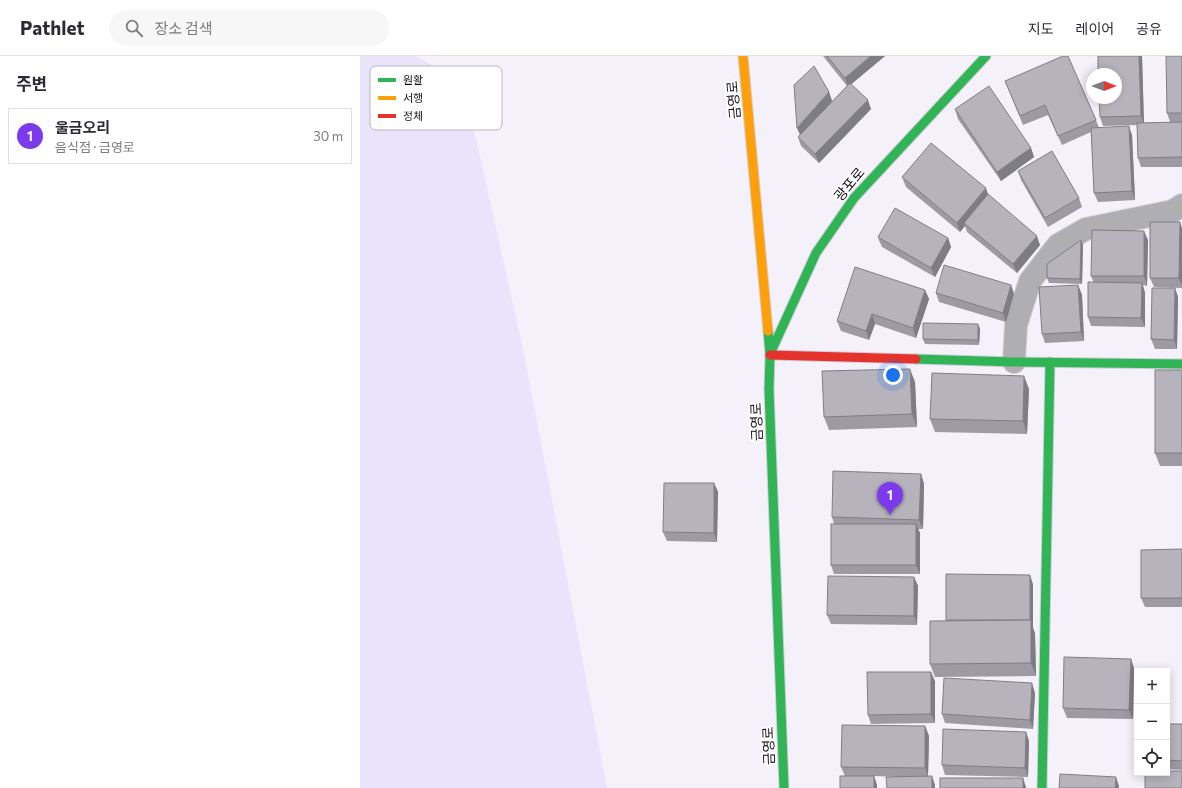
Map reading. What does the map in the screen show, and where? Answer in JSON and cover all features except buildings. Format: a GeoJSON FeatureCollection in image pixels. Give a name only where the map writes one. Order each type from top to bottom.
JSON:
{"type":"FeatureCollection","features":[{"type":"Feature","properties":{"kind":"street","name":"금영로"},"geometry":{"type":"LineString","coordinates":[[743,56],[770,355],[769,389],[784,788]]}},
{"type":"Feature","properties":{"kind":"street","name":"광포로"},"geometry":{"type":"LineString","coordinates":[[770,355],[816,253],[854,198],[986,56]]}},
{"type":"Feature","properties":{"kind":"street"},"geometry":{"type":"LineString","coordinates":[[1014,362],[1016,325],[1030,281],[1058,246],[1086,230],[1173,211],[1182,205]]}},
{"type":"Feature","properties":{"kind":"street"},"geometry":{"type":"LineString","coordinates":[[770,355],[1014,362],[1182,364]]}},
{"type":"Feature","properties":{"kind":"street"},"geometry":{"type":"LineString","coordinates":[[1042,788],[1050,362]]}},
{"type":"Feature","properties":{"kind":"shaded area"},"geometry":{"type":"Polygon","coordinates":[[[360,56],[416,56],[433,66],[370,66],[370,130],[474,130],[523,349],[607,788],[360,788],[360,56]]]}},
{"type":"Feature","properties":{"kind":"traffic: fast"},"geometry":{"type":"LineString","coordinates":[[770,354],[816,253],[854,198],[986,56]]}},
{"type":"Feature","properties":{"kind":"traffic: fast"},"geometry":{"type":"LineString","coordinates":[[768,331],[784,788]]}},
{"type":"Feature","properties":{"kind":"traffic: fast"},"geometry":{"type":"LineString","coordinates":[[916,359],[1182,364]]}},
{"type":"Feature","properties":{"kind":"traffic: fast"},"geometry":{"type":"LineString","coordinates":[[1042,788],[1050,362]]}},
{"type":"Feature","properties":{"kind":"traffic: slow"},"geometry":{"type":"LineString","coordinates":[[743,56],[768,331]]}},
{"type":"Feature","properties":{"kind":"traffic: jam"},"geometry":{"type":"LineString","coordinates":[[770,355],[916,359]]}},
{"type":"Feature","properties":{"kind":"place","name":"울금오리"},"geometry":{"type":"Point","coordinates":[890,515]}}]}
